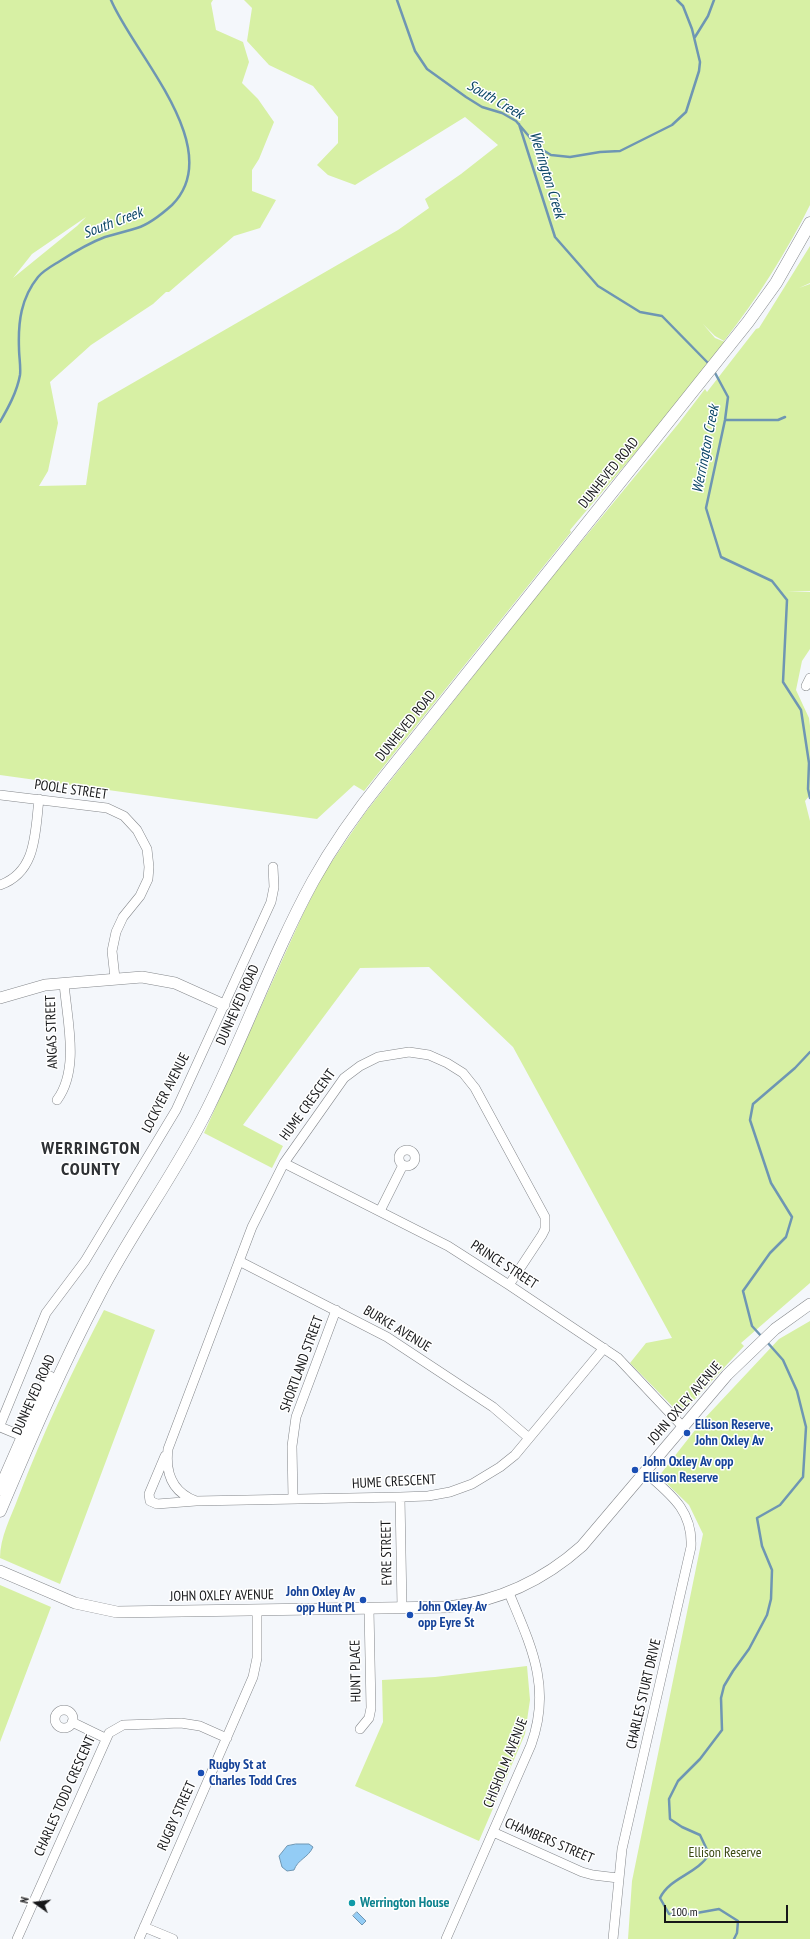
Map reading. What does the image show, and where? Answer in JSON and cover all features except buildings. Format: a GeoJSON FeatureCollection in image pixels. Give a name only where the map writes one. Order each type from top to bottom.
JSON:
{"type":"FeatureCollection","features":[{"type":"Feature","properties":{"kind":"main road","name":"DUNHEVED ROAD"},"geometry":{"type":"LineString","coordinates":[[0,1511],[66,1359],[99,1294],[181,1157],[208,1108],[301,904],[339,837],[383,779],[728,348],[776,283],[810,223]]}},
{"type":"Feature","properties":{"kind":"main road","name":"DUNHEVED ROAD"},"geometry":{"type":"LineString","coordinates":[[0,1489],[22,1436],[63,1351],[88,1307],[99,1294]]}},
{"type":"Feature","properties":{"kind":"main road"},"geometry":{"type":"LineString","coordinates":[[23,1457],[22,1436],[39,1420]]}},
{"type":"Feature","properties":{"kind":"street","name":"POOLE STREET"},"geometry":{"type":"LineString","coordinates":[[0,795],[94,805],[113,810],[129,820],[144,842],[149,858],[148,879],[140,896],[123,917],[116,932],[112,951],[115,978]]}},
{"type":"Feature","properties":{"kind":"street"},"geometry":{"type":"LineString","coordinates":[[0,885],[17,875],[29,860],[33,846],[39,799]]}},
{"type":"Feature","properties":{"kind":"street","name":"LOCKYER AVENUE"},"geometry":{"type":"LineString","coordinates":[[0,1426],[46,1313],[85,1261],[176,1110],[271,902],[274,887],[273,867]]}},
{"type":"Feature","properties":{"kind":"street"},"geometry":{"type":"LineString","coordinates":[[0,998],[34,987],[115,978],[142,977],[167,981],[224,1005]]}},
{"type":"Feature","properties":{"kind":"street","name":"ANGAS STREET"},"geometry":{"type":"LineString","coordinates":[[56,1100],[66,1085],[69,1063],[64,983]]}},
{"type":"Feature","properties":{"kind":"street","name":"HUME CRESCENT"},"geometry":{"type":"LineString","coordinates":[[509,1285],[545,1229],[545,1217],[476,1088],[463,1074],[447,1062],[429,1055],[403,1052],[378,1057],[360,1066],[339,1084],[284,1163],[252,1227],[168,1449],[149,1494],[150,1501],[157,1504],[196,1501],[400,1498],[439,1495],[472,1484],[507,1462],[529,1438],[604,1348]]}},
{"type":"Feature","properties":{"kind":"street","name":"PRINCE STREET"},"geometry":{"type":"LineString","coordinates":[[284,1163],[451,1248],[509,1285],[618,1358],[683,1426]]}},
{"type":"Feature","properties":{"kind":"street"},"geometry":{"type":"LineString","coordinates":[[380,1211],[403,1165]]}},
{"type":"Feature","properties":{"kind":"street","name":"BURKE AVENUE"},"geometry":{"type":"LineString","coordinates":[[239,1261],[387,1337],[493,1407],[529,1438]]}},
{"type":"Feature","properties":{"kind":"street","name":"JOHN OXLEY AVENUE"},"geometry":{"type":"LineString","coordinates":[[0,1571],[75,1603],[103,1610],[128,1612],[369,1609],[463,1605],[509,1593],[546,1574],[582,1546],[727,1375],[775,1329],[810,1304]]}},
{"type":"Feature","properties":{"kind":"street","name":"SHORTLAND STREET"},"geometry":{"type":"LineString","coordinates":[[293,1499],[292,1446],[296,1416],[336,1310]]}},
{"type":"Feature","properties":{"kind":"street"},"geometry":{"type":"LineString","coordinates":[[0,1426],[22,1436]]}},
{"type":"Feature","properties":{"kind":"street","name":"HUME CRESCENT"},"geometry":{"type":"LineString","coordinates":[[168,1449],[166,1466],[172,1483],[181,1492],[196,1501]]}},
{"type":"Feature","properties":{"kind":"street","name":"CHARLES STURT DRIVE"},"geometry":{"type":"LineString","coordinates":[[613,1939],[622,1849],[692,1547],[689,1525],[682,1509],[673,1496],[645,1472]]}},
{"type":"Feature","properties":{"kind":"street","name":"EYRE STREET"},"geometry":{"type":"LineString","coordinates":[[400,1498],[402,1608]]}},
{"type":"Feature","properties":{"kind":"street","name":"CHISHOLM AVENUE"},"geometry":{"type":"LineString","coordinates":[[446,1939],[532,1745],[540,1707],[540,1681],[536,1660],[509,1593]]}},
{"type":"Feature","properties":{"kind":"street","name":"HUNT PLACE"},"geometry":{"type":"LineString","coordinates":[[360,1729],[369,1718],[371,1708],[369,1609]]}},
{"type":"Feature","properties":{"kind":"street","name":"RUGBY STREET"},"geometry":{"type":"LineString","coordinates":[[139,1939],[251,1682],[256,1664],[257,1611]]}},
{"type":"Feature","properties":{"kind":"street"},"geometry":{"type":"LineString","coordinates":[[72,1722],[105,1738]]}},
{"type":"Feature","properties":{"kind":"street","name":"CHARLES TODD CRESCENT"},"geometry":{"type":"LineString","coordinates":[[17,1939],[105,1738],[113,1729],[123,1725],[175,1723],[200,1726],[227,1738]]}},
{"type":"Feature","properties":{"kind":"street","name":"CHAMBERS STREET"},"geometry":{"type":"LineString","coordinates":[[493,1832],[582,1872],[593,1876],[618,1878]]}},
{"type":"Feature","properties":{"kind":"street"},"geometry":{"type":"LineString","coordinates":[[144,1927],[173,1939]]}},
{"type":"Feature","properties":{"kind":"green space"},"geometry":{"type":"Polygon","coordinates":[[[0,0],[213,0],[211,3],[216,30],[243,42],[249,62],[242,83],[258,99],[274,122],[259,159],[252,170],[252,191],[276,200],[260,228],[234,236],[169,292],[166,292],[153,304],[91,345],[50,382],[58,423],[48,471],[39,486],[86,485],[98,403],[398,230],[429,208],[425,199],[461,174],[498,145],[465,117],[355,185],[328,175],[317,165],[338,143],[338,117],[313,86],[269,65],[247,41],[252,8],[244,0],[810,0],[810,205],[791,241],[759,292],[724,341],[715,336],[703,324],[715,338],[725,342],[697,380],[570,530],[571,532],[364,791],[354,785],[317,819],[0,775],[0,0]],[[86,217],[32,254],[13,278],[86,217]]]}},
{"type":"Feature","properties":{"kind":"green space"},"geometry":{"type":"Polygon","coordinates":[[[810,246],[810,283],[799,288],[810,284],[810,591],[787,592],[810,592],[810,649],[802,661],[796,690],[809,718],[810,726],[810,795],[805,801],[810,821],[810,1283],[741,1343],[744,1346],[685,1410],[678,1412],[630,1363],[646,1343],[672,1338],[513,1047],[429,967],[360,968],[243,1125],[283,1146],[272,1168],[204,1133],[303,914],[324,873],[365,813],[539,593],[679,423],[705,389],[707,392],[756,329],[759,328],[810,246]]]}},
{"type":"Feature","properties":{"kind":"green space"},"geometry":{"type":"Polygon","coordinates":[[[104,1310],[155,1330],[60,1584],[0,1558],[0,1550],[6,1527],[37,1450],[69,1379],[104,1310]]]}},
{"type":"Feature","properties":{"kind":"green space","name":"Ellison Reserve"},"geometry":{"type":"Polygon","coordinates":[[[810,1321],[810,1939],[628,1939],[632,1881],[703,1534],[689,1505],[659,1476],[703,1420],[779,1339],[810,1321]]]}},
{"type":"Feature","properties":{"kind":"green space"},"geometry":{"type":"Polygon","coordinates":[[[0,1585],[51,1607],[0,1742],[0,1585]]]}},
{"type":"Feature","properties":{"kind":"green space"},"geometry":{"type":"Polygon","coordinates":[[[527,1666],[530,1700],[525,1734],[479,1841],[355,1786],[383,1722],[382,1680],[435,1677],[527,1666]]]}},
{"type":"Feature","properties":{"kind":"water"},"geometry":{"type":"Polygon","coordinates":[[[309,1844],[313,1847],[311,1851],[298,1863],[294,1870],[287,1871],[282,1867],[279,1856],[287,1846],[309,1844]]]}},
{"type":"Feature","properties":{"kind":"water"},"geometry":{"type":"Polygon","coordinates":[[[357,1912],[366,1921],[362,1925],[353,1916],[357,1912]]]}},
{"type":"Feature","properties":{"kind":"waterway","name":"South Creek"},"geometry":{"type":"LineString","coordinates":[[0,422],[12,400],[19,381],[20,320],[24,302],[32,285],[38,277],[51,266],[93,242],[137,228],[151,221],[172,205],[186,182],[189,157],[183,130],[171,101],[122,22],[111,0]]}},
{"type":"Feature","properties":{"kind":"waterway","name":"South Creek"},"geometry":{"type":"LineString","coordinates":[[397,0],[415,51],[427,69],[482,107],[502,113],[516,121],[538,147],[551,155],[570,157],[600,152],[620,151],[672,125],[686,112],[699,71],[700,62],[692,29],[683,6],[677,0]]}},
{"type":"Feature","properties":{"kind":"waterway"},"geometry":{"type":"LineString","coordinates":[[695,37],[708,16],[714,0]]}},
{"type":"Feature","properties":{"kind":"waterway","name":"Werrington Creek"},"geometry":{"type":"LineString","coordinates":[[519,124],[555,237],[598,286],[640,312],[662,316],[709,364]]}},
{"type":"Feature","properties":{"kind":"waterway","name":"Werrington Creek"},"geometry":{"type":"LineString","coordinates":[[714,371],[728,397],[725,420],[706,508],[721,557],[772,581],[787,600],[783,682],[801,710],[809,763],[808,789],[810,798]]}},
{"type":"Feature","properties":{"kind":"waterway"},"geometry":{"type":"LineString","coordinates":[[725,420],[778,420],[785,417]]}},
{"type":"Feature","properties":{"kind":"waterway","name":"Werrington Creek"},"geometry":{"type":"LineString","coordinates":[[762,1337],[752,1326],[743,1291],[770,1253],[786,1237],[792,1217],[771,1183],[750,1120],[753,1104],[795,1068],[810,1052]]}},
{"type":"Feature","properties":{"kind":"waterway","name":"Werrington Creek"},"geometry":{"type":"LineString","coordinates":[[734,1939],[737,1933],[738,1921],[719,1909],[691,1914],[669,1914],[660,1898],[670,1885],[698,1866],[709,1854],[700,1835],[682,1827],[670,1819],[669,1799],[678,1781],[700,1759],[722,1730],[721,1698],[724,1686],[749,1649],[767,1615],[771,1599],[772,1570],[762,1546],[757,1518],[780,1505],[803,1477],[806,1427],[797,1391],[783,1360],[767,1342]]}},
{"type":"Feature","properties":{"kind":"place","name":"Ellison Reserve, John Oxley Av"},"geometry":{"type":"Point","coordinates":[687,1433]}},
{"type":"Feature","properties":{"kind":"place","name":"John Oxley Av opp Ellison Reserve"},"geometry":{"type":"Point","coordinates":[635,1470]}},
{"type":"Feature","properties":{"kind":"place","name":"John Oxley Av opp Hunt Pl"},"geometry":{"type":"Point","coordinates":[363,1600]}},
{"type":"Feature","properties":{"kind":"place","name":"John Oxley Av opp Eyre St"},"geometry":{"type":"Point","coordinates":[410,1615]}},
{"type":"Feature","properties":{"kind":"place","name":"Rugby St at Charles Todd Cres"},"geometry":{"type":"Point","coordinates":[201,1773]}},
{"type":"Feature","properties":{"kind":"place","name":"Werrington House"},"geometry":{"type":"Point","coordinates":[352,1903]}},
{"type":"Feature","properties":{"kind":"district","name":"WERRINGTON COUNTY"},"geometry":{"type":"Point","coordinates":[91,1159]}}]}
